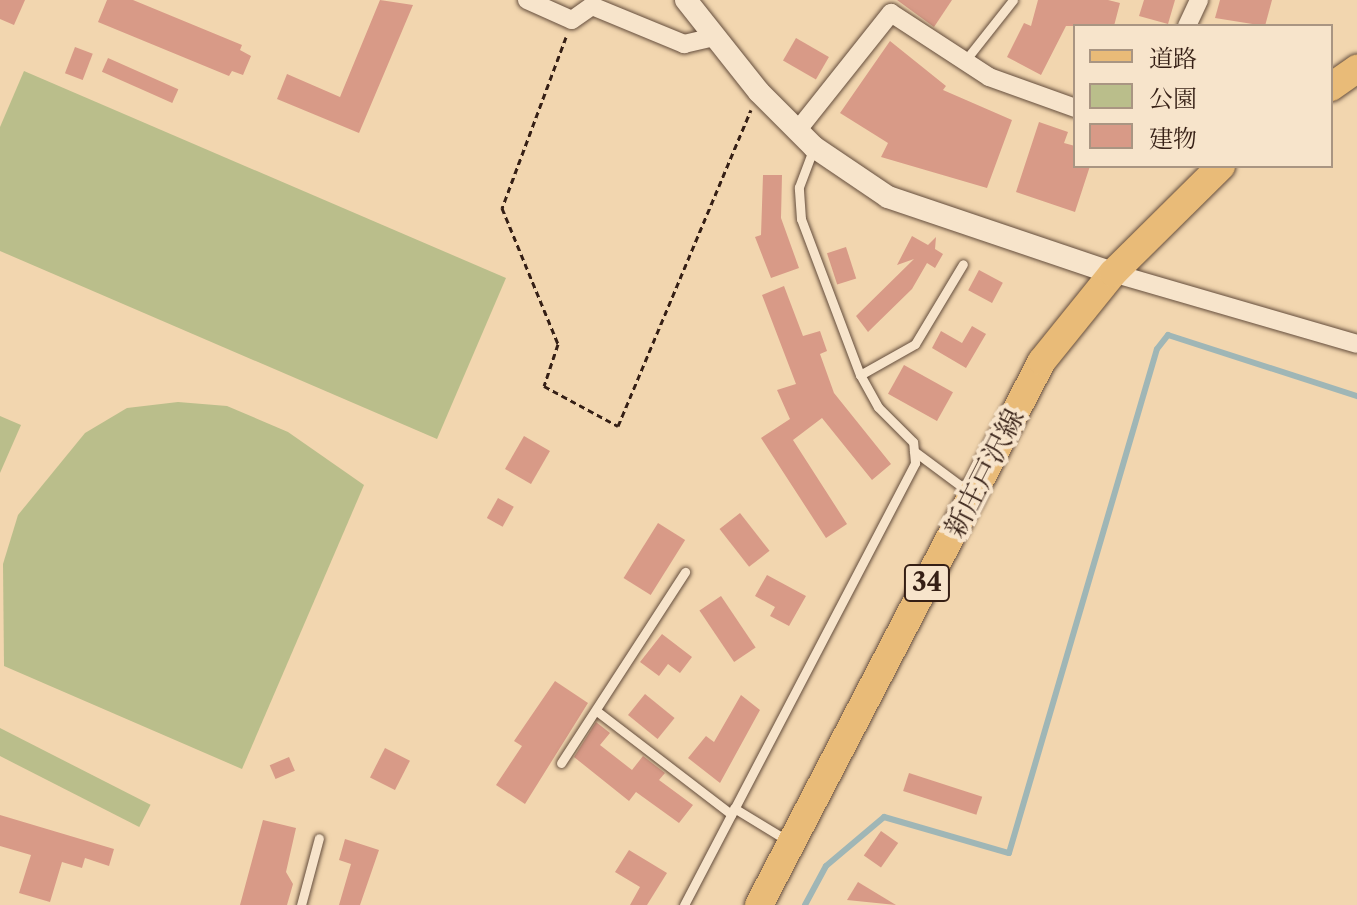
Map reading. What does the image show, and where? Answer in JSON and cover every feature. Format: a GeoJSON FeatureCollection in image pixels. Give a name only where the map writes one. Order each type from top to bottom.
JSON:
{"type":"FeatureCollection","features":[{"type":"Feature","properties":{"kind":"main road"},"geometry":{"type":"LineString","coordinates":[[1333,86],[1357,69]]}},
{"type":"Feature","properties":{"kind":"main road","name":"新庄戸沢線"},"geometry":{"type":"LineString","coordinates":[[759,905],[1042,361],[1113,273],[1219,168]]}},
{"type":"Feature","properties":{"kind":"street"},"geometry":{"type":"LineString","coordinates":[[527,0],[572,20],[592,6],[684,44],[714,37]]}},
{"type":"Feature","properties":{"kind":"street"},"geometry":{"type":"LineString","coordinates":[[686,0],[759,92],[797,131],[814,147],[888,197],[1113,273],[1357,344]]}},
{"type":"Feature","properties":{"kind":"street"},"geometry":{"type":"LineString","coordinates":[[1188,24],[1199,0]]}},
{"type":"Feature","properties":{"kind":"street"},"geometry":{"type":"LineString","coordinates":[[797,131],[891,13],[964,62],[1073,107]]}},
{"type":"Feature","properties":{"kind":"lane"},"geometry":{"type":"LineString","coordinates":[[964,62],[1013,0]]}},
{"type":"Feature","properties":{"kind":"lane"},"geometry":{"type":"LineString","coordinates":[[814,147],[799,187],[801,219],[860,375],[914,451],[973,495]]}},
{"type":"Feature","properties":{"kind":"lane"},"geometry":{"type":"LineString","coordinates":[[860,375],[915,344],[963,264]]}},
{"type":"Feature","properties":{"kind":"lane"},"geometry":{"type":"LineString","coordinates":[[684,905],[915,463],[914,451]]}},
{"type":"Feature","properties":{"kind":"lane"},"geometry":{"type":"LineString","coordinates":[[561,763],[598,712],[685,572]]}},
{"type":"Feature","properties":{"kind":"lane"},"geometry":{"type":"LineString","coordinates":[[598,712],[733,811],[793,843]]}},
{"type":"Feature","properties":{"kind":"lane"},"geometry":{"type":"LineString","coordinates":[[301,905],[319,838]]}},
{"type":"Feature","properties":{"kind":"path"},"geometry":{"type":"LineString","coordinates":[[572,20],[502,208],[558,344],[544,386],[618,426],[759,92]]}},
{"type":"Feature","properties":{"kind":"green space"},"geometry":{"type":"Polygon","coordinates":[[[24,71],[506,278],[437,439],[0,251],[0,127],[24,71]]]}},
{"type":"Feature","properties":{"kind":"green space"},"geometry":{"type":"Polygon","coordinates":[[[178,402],[227,406],[288,432],[364,485],[242,769],[4,666],[3,564],[18,515],[85,433],[127,408],[178,402]]]}},
{"type":"Feature","properties":{"kind":"green space"},"geometry":{"type":"Polygon","coordinates":[[[0,416],[21,425],[0,473],[0,416]]]}},
{"type":"Feature","properties":{"kind":"green space"},"geometry":{"type":"Polygon","coordinates":[[[0,728],[151,805],[139,827],[0,756],[0,728]]]}},
{"type":"Feature","properties":{"kind":"building"},"geometry":{"type":"Polygon","coordinates":[[[0,0],[25,0],[14,25],[0,19],[0,0]]]}},
{"type":"Feature","properties":{"kind":"building"},"geometry":{"type":"Polygon","coordinates":[[[107,0],[133,0],[242,45],[240,50],[251,56],[243,75],[232,71],[229,76],[98,22],[107,0]]]}},
{"type":"Feature","properties":{"kind":"building"},"geometry":{"type":"Polygon","coordinates":[[[380,0],[413,5],[359,133],[277,99],[287,74],[340,97],[380,0]]]}},
{"type":"Feature","properties":{"kind":"building"},"geometry":{"type":"Polygon","coordinates":[[[897,0],[952,0],[934,27],[897,0]]]}},
{"type":"Feature","properties":{"kind":"building"},"geometry":{"type":"Polygon","coordinates":[[[1038,0],[1108,0],[1120,3],[1115,24],[1066,26],[1041,75],[1007,57],[1024,23],[1031,26],[1038,0]]]}},
{"type":"Feature","properties":{"kind":"building"},"geometry":{"type":"Polygon","coordinates":[[[1144,0],[1175,0],[1168,24],[1139,16],[1144,0]]]}},
{"type":"Feature","properties":{"kind":"building"},"geometry":{"type":"Polygon","coordinates":[[[1220,0],[1272,0],[1266,24],[1215,18],[1220,0]]]}},
{"type":"Feature","properties":{"kind":"building"},"geometry":{"type":"Polygon","coordinates":[[[796,38],[829,57],[816,80],[783,61],[796,38]]]}},
{"type":"Feature","properties":{"kind":"building"},"geometry":{"type":"Polygon","coordinates":[[[890,41],[946,86],[943,90],[1012,120],[987,188],[881,157],[888,143],[840,113],[890,41]]]}},
{"type":"Feature","properties":{"kind":"building"},"geometry":{"type":"Polygon","coordinates":[[[75,47],[93,54],[83,80],[65,73],[75,47]]]}},
{"type":"Feature","properties":{"kind":"building"},"geometry":{"type":"Polygon","coordinates":[[[108,58],[178,89],[172,103],[102,72],[108,58]]]}},
{"type":"Feature","properties":{"kind":"building"},"geometry":{"type":"Polygon","coordinates":[[[1039,122],[1068,132],[1064,143],[1073,145],[1073,168],[1089,168],[1075,212],[1016,192],[1039,122]]]}},
{"type":"Feature","properties":{"kind":"building"},"geometry":{"type":"Polygon","coordinates":[[[763,175],[782,175],[781,218],[799,268],[771,278],[755,237],[761,235],[763,175]]]}},
{"type":"Feature","properties":{"kind":"building"},"geometry":{"type":"Polygon","coordinates":[[[912,236],[928,245],[936,237],[935,249],[943,254],[935,268],[927,263],[912,289],[868,332],[856,316],[914,259],[897,265],[912,236]]]}},
{"type":"Feature","properties":{"kind":"building"},"geometry":{"type":"Polygon","coordinates":[[[846,247],[856,278],[837,285],[827,253],[846,247]]]}},
{"type":"Feature","properties":{"kind":"building"},"geometry":{"type":"Polygon","coordinates":[[[979,270],[1003,283],[992,303],[968,290],[979,270]]]}},
{"type":"Feature","properties":{"kind":"building"},"geometry":{"type":"Polygon","coordinates":[[[784,286],[803,336],[820,331],[827,351],[820,354],[834,393],[891,464],[872,480],[822,418],[793,440],[847,524],[826,538],[761,438],[790,419],[777,390],[796,384],[762,295],[784,286]]]}},
{"type":"Feature","properties":{"kind":"building"},"geometry":{"type":"Polygon","coordinates":[[[972,326],[986,334],[966,368],[932,348],[941,331],[962,343],[972,326]]]}},
{"type":"Feature","properties":{"kind":"building"},"geometry":{"type":"Polygon","coordinates":[[[904,365],[953,392],[937,421],[888,394],[904,365]]]}},
{"type":"Feature","properties":{"kind":"building"},"geometry":{"type":"Polygon","coordinates":[[[524,436],[550,451],[531,484],[505,469],[524,436]]]}},
{"type":"Feature","properties":{"kind":"building"},"geometry":{"type":"Polygon","coordinates":[[[498,498],[514,507],[503,527],[487,518],[498,498]]]}},
{"type":"Feature","properties":{"kind":"building"},"geometry":{"type":"Polygon","coordinates":[[[740,513],[770,551],[749,567],[720,529],[740,513]]]}},
{"type":"Feature","properties":{"kind":"building"},"geometry":{"type":"Polygon","coordinates":[[[658,523],[685,540],[651,595],[624,578],[658,523]]]}},
{"type":"Feature","properties":{"kind":"building"},"geometry":{"type":"Polygon","coordinates":[[[767,575],[806,596],[789,626],[770,616],[775,607],[755,596],[767,575]]]}},
{"type":"Feature","properties":{"kind":"building"},"geometry":{"type":"Polygon","coordinates":[[[721,596],[756,647],[734,662],[699,611],[721,596]]]}},
{"type":"Feature","properties":{"kind":"building"},"geometry":{"type":"Polygon","coordinates":[[[662,634],[692,657],[680,673],[668,664],[659,676],[640,662],[662,634]]]}},
{"type":"Feature","properties":{"kind":"building"},"geometry":{"type":"Polygon","coordinates":[[[555,681],[588,703],[525,804],[496,785],[522,746],[514,741],[555,681]]]}},
{"type":"Feature","properties":{"kind":"building"},"geometry":{"type":"Polygon","coordinates":[[[645,694],[675,718],[658,739],[628,715],[645,694]]]}},
{"type":"Feature","properties":{"kind":"building"},"geometry":{"type":"Polygon","coordinates":[[[741,695],[760,710],[720,783],[688,758],[706,736],[714,742],[741,695]]]}},
{"type":"Feature","properties":{"kind":"building"},"geometry":{"type":"Polygon","coordinates":[[[596,722],[610,733],[600,745],[632,770],[643,756],[665,773],[659,780],[693,805],[679,823],[636,792],[629,801],[574,757],[596,722]]]}},
{"type":"Feature","properties":{"kind":"building"},"geometry":{"type":"Polygon","coordinates":[[[385,748],[410,761],[395,790],[370,777],[385,748]]]}},
{"type":"Feature","properties":{"kind":"building"},"geometry":{"type":"Polygon","coordinates":[[[289,757],[295,771],[276,779],[270,765],[289,757]]]}},
{"type":"Feature","properties":{"kind":"building"},"geometry":{"type":"Polygon","coordinates":[[[909,773],[982,797],[976,815],[903,791],[909,773]]]}},
{"type":"Feature","properties":{"kind":"building"},"geometry":{"type":"Polygon","coordinates":[[[0,815],[114,849],[109,866],[85,858],[82,868],[62,862],[50,902],[19,893],[31,855],[0,846],[0,815]]]}},
{"type":"Feature","properties":{"kind":"building"},"geometry":{"type":"Polygon","coordinates":[[[263,820],[296,828],[286,872],[293,884],[287,905],[240,905],[263,820]]]}},
{"type":"Feature","properties":{"kind":"building"},"geometry":{"type":"Polygon","coordinates":[[[881,831],[898,843],[881,868],[864,856],[881,831]]]}},
{"type":"Feature","properties":{"kind":"building"},"geometry":{"type":"Polygon","coordinates":[[[345,839],[379,850],[360,905],[339,905],[351,864],[339,860],[345,839]]]}},
{"type":"Feature","properties":{"kind":"building"},"geometry":{"type":"Polygon","coordinates":[[[629,850],[667,873],[647,905],[630,905],[640,887],[615,872],[629,850]]]}},
{"type":"Feature","properties":{"kind":"building"},"geometry":{"type":"Polygon","coordinates":[[[858,882],[896,905],[847,900],[858,882]]]}},
{"type":"Feature","properties":{"kind":"waterway"},"geometry":{"type":"LineString","coordinates":[[805,905],[826,866],[884,817],[1009,853],[1157,349],[1168,335],[1357,396]]}}]}
